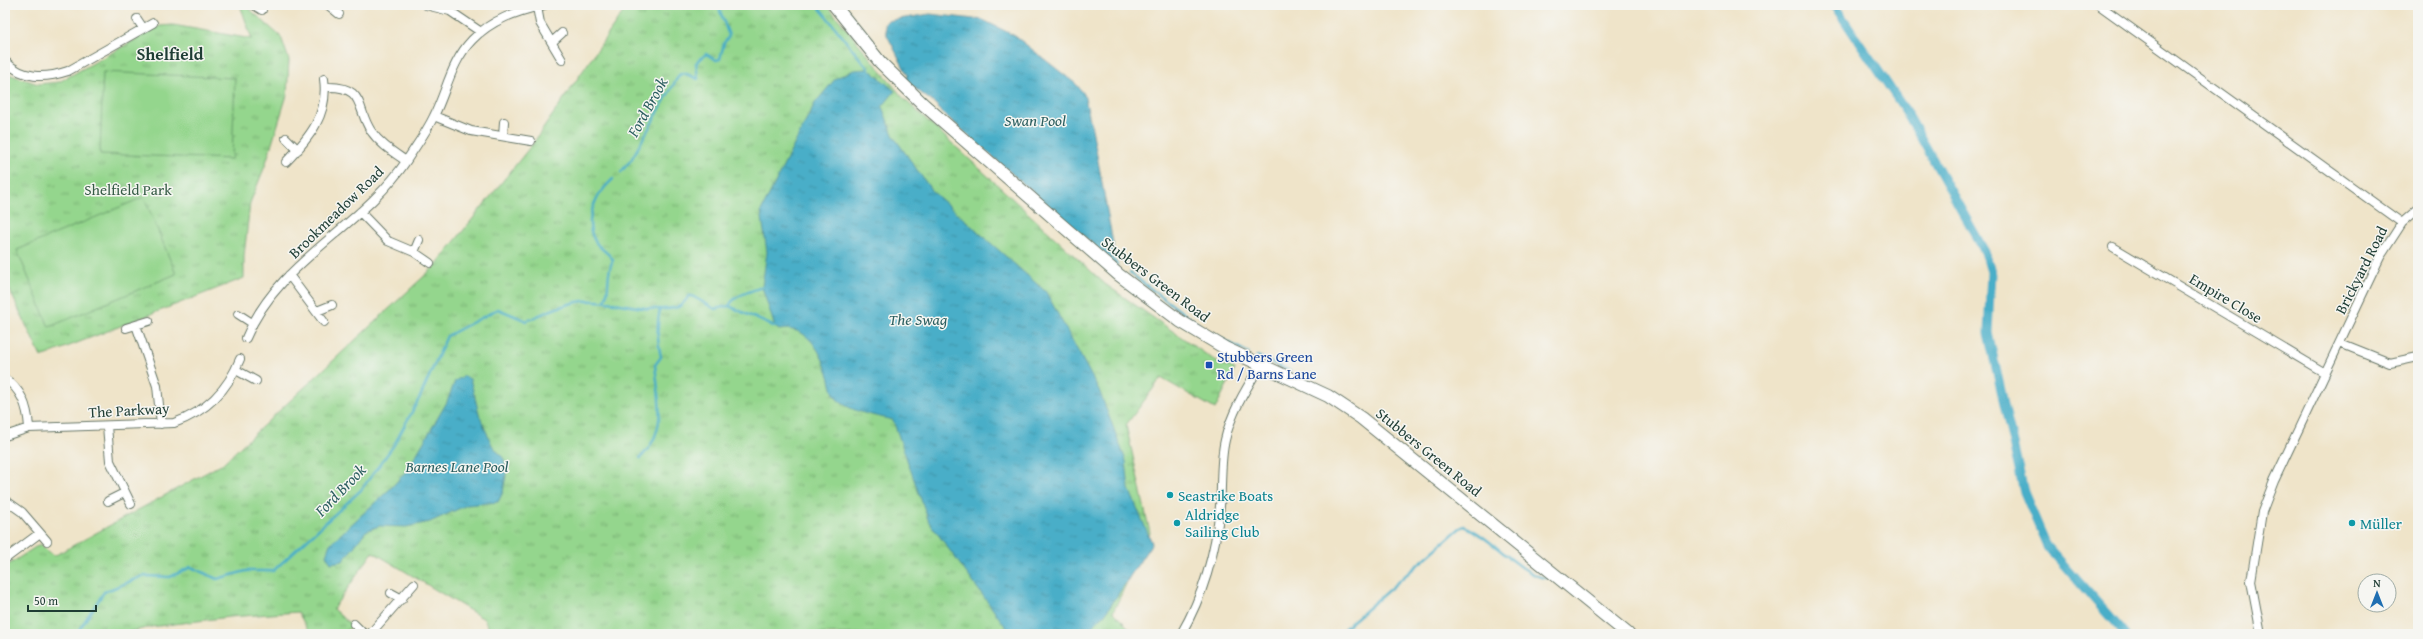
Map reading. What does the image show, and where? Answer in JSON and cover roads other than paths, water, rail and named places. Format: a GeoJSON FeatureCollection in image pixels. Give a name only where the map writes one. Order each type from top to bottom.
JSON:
{"type":"FeatureCollection","features":[{"type":"Feature","properties":{"kind":"street"},"geometry":{"type":"LineString","coordinates":[[254,5],[262,10]]}},
{"type":"Feature","properties":{"kind":"street"},"geometry":{"type":"LineString","coordinates":[[329,5],[339,14]]}},
{"type":"Feature","properties":{"kind":"street"},"geometry":{"type":"LineString","coordinates":[[426,5],[450,11],[480,32]]}},
{"type":"Feature","properties":{"kind":"street","name":"Stubbers Green Road"},"geometry":{"type":"LineString","coordinates":[[834,5],[880,62],[923,104],[1119,274],[1180,321],[1225,348],[1260,366],[1328,396],[1361,418],[1628,634]]}},
{"type":"Feature","properties":{"kind":"street","name":"Brickyard Road"},"geometry":{"type":"LineString","coordinates":[[2099,5],[2402,223],[2380,257],[2262,512],[2251,581],[2262,634]]}},
{"type":"Feature","properties":{"kind":"street"},"geometry":{"type":"LineString","coordinates":[[540,6],[540,22],[562,60]]}},
{"type":"Feature","properties":{"kind":"street","name":"Brookmeadow Road"},"geometry":{"type":"LineString","coordinates":[[246,338],[252,323],[269,296],[289,275],[360,212],[406,161],[434,116],[458,58],[480,32],[496,21],[516,12],[540,6]]}},
{"type":"Feature","properties":{"kind":"street"},"geometry":{"type":"LineString","coordinates":[[137,19],[143,28]]}},
{"type":"Feature","properties":{"kind":"street"},"geometry":{"type":"LineString","coordinates":[[5,61],[14,69],[25,75],[41,77],[57,75],[68,71],[153,23]]}},
{"type":"Feature","properties":{"kind":"street"},"geometry":{"type":"LineString","coordinates":[[552,42],[562,33]]}},
{"type":"Feature","properties":{"kind":"street"},"geometry":{"type":"LineString","coordinates":[[286,162],[314,132],[321,116],[325,83],[352,93],[360,101],[366,122],[379,140],[406,161]]}},
{"type":"Feature","properties":{"kind":"street"},"geometry":{"type":"LineString","coordinates":[[434,116],[471,131],[503,135],[531,141]]}},
{"type":"Feature","properties":{"kind":"street"},"geometry":{"type":"LineString","coordinates":[[503,135],[504,122]]}},
{"type":"Feature","properties":{"kind":"street"},"geometry":{"type":"LineString","coordinates":[[286,138],[298,150]]}},
{"type":"Feature","properties":{"kind":"street"},"geometry":{"type":"LineString","coordinates":[[2402,223],[2418,209]]}},
{"type":"Feature","properties":{"kind":"street"},"geometry":{"type":"LineString","coordinates":[[360,212],[388,241],[414,252],[430,263]]}},
{"type":"Feature","properties":{"kind":"street"},"geometry":{"type":"LineString","coordinates":[[414,252],[419,240]]}},
{"type":"Feature","properties":{"kind":"street","name":"Empire Close"},"geometry":{"type":"LineString","coordinates":[[2113,247],[2325,373]]}},
{"type":"Feature","properties":{"kind":"street"},"geometry":{"type":"LineString","coordinates":[[289,275],[318,311],[324,322]]}},
{"type":"Feature","properties":{"kind":"street"},"geometry":{"type":"LineString","coordinates":[[318,311],[332,306]]}},
{"type":"Feature","properties":{"kind":"street"},"geometry":{"type":"LineString","coordinates":[[238,314],[252,323]]}},
{"type":"Feature","properties":{"kind":"street"},"geometry":{"type":"LineString","coordinates":[[126,328],[149,321]]}},
{"type":"Feature","properties":{"kind":"street"},"geometry":{"type":"LineString","coordinates":[[136,325],[157,386],[161,424]]}},
{"type":"Feature","properties":{"kind":"street"},"geometry":{"type":"LineString","coordinates":[[2340,343],[2390,363],[2418,357]]}},
{"type":"Feature","properties":{"kind":"street","name":"The Parkway"},"geometry":{"type":"LineString","coordinates":[[5,436],[29,428],[161,424],[190,417],[206,407],[221,392],[236,370],[240,360]]}},
{"type":"Feature","properties":{"kind":"street"},"geometry":{"type":"LineString","coordinates":[[1181,634],[1202,586],[1213,545],[1220,508],[1224,441],[1229,424],[1260,366]]}},
{"type":"Feature","properties":{"kind":"street"},"geometry":{"type":"LineString","coordinates":[[236,370],[256,381]]}},
{"type":"Feature","properties":{"kind":"street"},"geometry":{"type":"LineString","coordinates":[[5,379],[21,395],[28,410],[29,428]]}},
{"type":"Feature","properties":{"kind":"street"},"geometry":{"type":"LineString","coordinates":[[107,426],[110,461],[124,493],[132,504]]}},
{"type":"Feature","properties":{"kind":"street"},"geometry":{"type":"LineString","coordinates":[[108,501],[124,493]]}},
{"type":"Feature","properties":{"kind":"street"},"geometry":{"type":"LineString","coordinates":[[5,500],[22,512],[47,541]]}},
{"type":"Feature","properties":{"kind":"street"},"geometry":{"type":"LineString","coordinates":[[5,559],[40,533]]}},
{"type":"Feature","properties":{"kind":"street"},"geometry":{"type":"LineString","coordinates":[[370,634],[414,584]]}},
{"type":"Feature","properties":{"kind":"street"},"geometry":{"type":"LineString","coordinates":[[391,593],[402,599]]}},
{"type":"Feature","properties":{"kind":"street"},"geometry":{"type":"LineString","coordinates":[[354,624],[364,634]]}},
{"type":"Feature","properties":{"kind":"water","name":"Swan Pool"},"geometry":{"type":"Polygon","coordinates":[[[930,14],[983,20],[1015,36],[1076,84],[1084,94],[1092,128],[1115,254],[1106,256],[937,108],[938,106],[904,80],[908,76],[886,33],[885,24],[887,21],[930,14]]]}},
{"type":"Feature","properties":{"kind":"water","name":"The Swag"},"geometry":{"type":"Polygon","coordinates":[[[869,69],[895,91],[882,107],[894,137],[932,191],[1046,292],[1099,390],[1126,461],[1129,489],[1152,543],[1105,614],[1084,634],[1011,634],[929,522],[893,420],[864,413],[843,404],[834,395],[823,360],[813,343],[806,336],[798,332],[789,329],[779,330],[775,327],[762,287],[767,252],[761,211],[815,103],[836,78],[854,70],[869,69]]]}},
{"type":"Feature","properties":{"kind":"water","name":"Barnes Lane Pool"},"geometry":{"type":"Polygon","coordinates":[[[464,376],[470,379],[480,417],[492,445],[504,459],[506,475],[503,492],[498,502],[467,505],[430,522],[406,527],[379,526],[366,531],[343,561],[331,563],[326,555],[330,544],[392,487],[408,469],[447,402],[455,381],[464,376]]]}},
{"type":"Feature","properties":{"kind":"waterway","name":"Ford Brook"},"geometry":{"type":"LineString","coordinates":[[621,172],[631,160],[679,75],[684,73],[698,79],[696,63],[706,54],[716,60],[720,59],[724,43],[729,36],[720,11],[720,5]]}},
{"type":"Feature","properties":{"kind":"waterway"},"geometry":{"type":"LineString","coordinates":[[817,5],[869,69]]}},
{"type":"Feature","properties":{"kind":"waterway"},"geometry":{"type":"LineString","coordinates":[[1834,5],[1907,113],[1985,252],[1991,272],[1988,333],[2024,492],[2047,546],[2125,634]]}},
{"type":"Feature","properties":{"kind":"waterway","name":"Ford Brook"},"geometry":{"type":"LineString","coordinates":[[605,301],[608,290],[609,271],[613,260],[610,255],[597,244],[592,236],[590,218],[596,201],[606,185],[613,179]]}},
{"type":"Feature","properties":{"kind":"waterway"},"geometry":{"type":"LineString","coordinates":[[1109,256],[1117,264]]}},
{"type":"Feature","properties":{"kind":"waterway"},"geometry":{"type":"LineString","coordinates":[[1130,273],[1199,325]]}},
{"type":"Feature","properties":{"kind":"waterway","name":"Ford Brook"},"geometry":{"type":"LineString","coordinates":[[72,634],[77,633],[104,592],[143,576],[170,577],[191,567],[217,579],[246,571],[273,571],[361,490],[394,445],[420,397],[447,336],[498,309],[527,321],[554,309],[583,301],[607,302],[644,308],[667,309],[680,306],[689,296],[692,296],[715,309],[729,306],[731,302],[739,296],[762,287]]}},
{"type":"Feature","properties":{"kind":"waterway"},"geometry":{"type":"LineString","coordinates":[[729,306],[775,327]]}},
{"type":"Feature","properties":{"kind":"waterway"},"geometry":{"type":"LineString","coordinates":[[640,458],[649,448],[655,437],[660,414],[655,365],[661,357],[658,333],[660,309]]}},
{"type":"Feature","properties":{"kind":"waterway"},"geometry":{"type":"LineString","coordinates":[[1214,335],[1249,353]]}},
{"type":"Feature","properties":{"kind":"waterway"},"geometry":{"type":"LineString","coordinates":[[1257,356],[1290,371]]}},
{"type":"Feature","properties":{"kind":"waterway"},"geometry":{"type":"LineString","coordinates":[[1338,634],[1464,526],[1484,538],[1528,571],[1537,576],[1546,578]]}},
{"type":"Feature","properties":{"kind":"place","name":"Stubbers Green Rd / Barns Lane"},"geometry":{"type":"Point","coordinates":[1209,365]}},
{"type":"Feature","properties":{"kind":"place","name":"Seastrike Boats"},"geometry":{"type":"Point","coordinates":[1170,495]}},
{"type":"Feature","properties":{"kind":"place","name":"Aldridge Sailing Club"},"geometry":{"type":"Point","coordinates":[1177,523]}},
{"type":"Feature","properties":{"kind":"place","name":"Müller"},"geometry":{"type":"Point","coordinates":[2352,523]}},
{"type":"Feature","properties":{"kind":"district","name":"Shelfield"},"geometry":{"type":"Point","coordinates":[170,53]}},
{"type":"Feature","properties":{"kind":"park label","name":"Shelfield Park"},"geometry":{"type":"Point","coordinates":[128,189]}}]}
